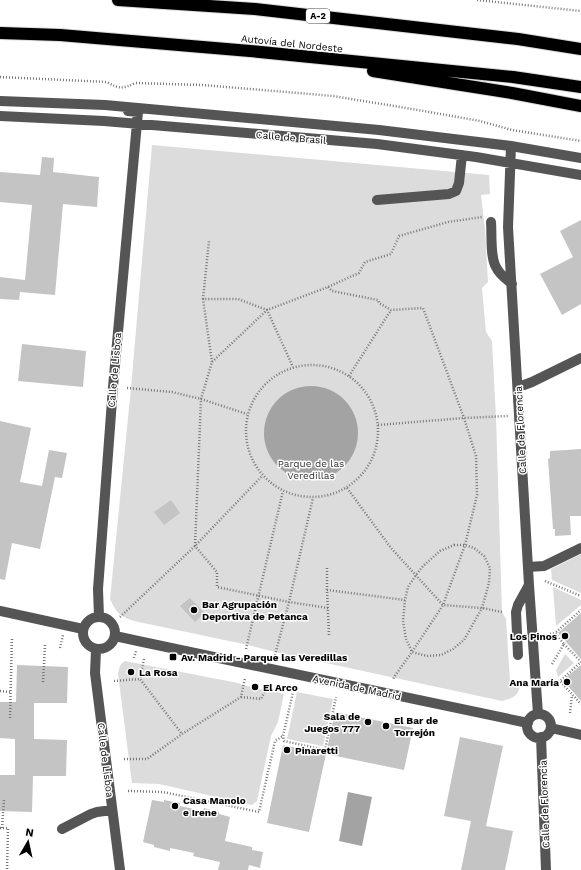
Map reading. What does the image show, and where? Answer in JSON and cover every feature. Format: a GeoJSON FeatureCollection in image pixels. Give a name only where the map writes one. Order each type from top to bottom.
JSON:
{"type":"FeatureCollection","features":[{"type":"Feature","properties":{"kind":"highway","name":"A-2"},"geometry":{"type":"LineString","coordinates":[[118,0],[255,9],[581,47]]}},
{"type":"Feature","properties":{"kind":"highway","name":"Autovía del Nordeste"},"geometry":{"type":"LineString","coordinates":[[0,32],[60,35],[250,50],[513,77],[581,87]]}},
{"type":"Feature","properties":{"kind":"highway"},"geometry":{"type":"LineString","coordinates":[[250,50],[512,93],[581,106]]}},
{"type":"Feature","properties":{"kind":"street","name":"Calle de Brasil"},"geometry":{"type":"LineString","coordinates":[[0,101],[116,106],[379,130],[512,146],[581,158]]}},
{"type":"Feature","properties":{"kind":"street"},"geometry":{"type":"LineString","coordinates":[[116,106],[122,110],[138,112],[137,124]]}},
{"type":"Feature","properties":{"kind":"street","name":"Calle de Brasil"},"geometry":{"type":"LineString","coordinates":[[0,116],[137,124],[377,144],[511,163],[581,175]]}},
{"type":"Feature","properties":{"kind":"street","name":"Calle de Lisboa"},"geometry":{"type":"LineString","coordinates":[[99,617],[98,589],[111,410],[137,124]]}},
{"type":"Feature","properties":{"kind":"street","name":"Calle de Florencia"},"geometry":{"type":"LineString","coordinates":[[512,146],[508,227],[538,714]]}},
{"type":"Feature","properties":{"kind":"street"},"geometry":{"type":"LineString","coordinates":[[377,200],[450,194],[456,191],[462,156]]}},
{"type":"Feature","properties":{"kind":"street"},"geometry":{"type":"LineString","coordinates":[[487,219],[493,258],[496,267],[512,284]]}},
{"type":"Feature","properties":{"kind":"street"},"geometry":{"type":"LineString","coordinates":[[518,386],[532,382],[581,358]]}},
{"type":"Feature","properties":{"kind":"street"},"geometry":{"type":"LineString","coordinates":[[528,567],[544,566],[581,548]]}},
{"type":"Feature","properties":{"kind":"street"},"geometry":{"type":"LineString","coordinates":[[518,655],[516,612],[518,605],[529,585]]}},
{"type":"Feature","properties":{"kind":"street"},"geometry":{"type":"LineString","coordinates":[[0,611],[83,629]]}},
{"type":"Feature","properties":{"kind":"street"},"geometry":{"type":"LineString","coordinates":[[99,617],[106,618],[112,622],[115,629],[115,636],[113,642],[108,647],[102,650],[96,650],[85,642],[82,636],[86,622],[92,618],[99,617]]}},
{"type":"Feature","properties":{"kind":"street","name":"Avenida de Madrid"},"geometry":{"type":"LineString","coordinates":[[115,636],[528,723]]}},
{"type":"Feature","properties":{"kind":"street","name":"Calle de Lisboa"},"geometry":{"type":"LineString","coordinates":[[96,650],[95,673],[120,870]]}},
{"type":"Feature","properties":{"kind":"street"},"geometry":{"type":"LineString","coordinates":[[538,714],[546,716],[551,723],[549,732],[546,736],[541,738],[532,736],[527,728],[530,718],[533,715],[538,714]]}},
{"type":"Feature","properties":{"kind":"street"},"geometry":{"type":"LineString","coordinates":[[551,728],[581,735]]}},
{"type":"Feature","properties":{"kind":"street","name":"Calle de Florencia"},"geometry":{"type":"LineString","coordinates":[[541,738],[546,870]]}},
{"type":"Feature","properties":{"kind":"street"},"geometry":{"type":"LineString","coordinates":[[62,829],[91,814],[112,810]]}},
{"type":"Feature","properties":{"kind":"path"},"geometry":{"type":"LineString","coordinates":[[477,0],[581,12]]}},
{"type":"Feature","properties":{"kind":"path"},"geometry":{"type":"LineString","coordinates":[[0,77],[107,82],[115,86],[126,87],[135,83],[202,85],[333,96],[480,121],[512,130],[581,142]]}},
{"type":"Feature","properties":{"kind":"path"},"geometry":{"type":"LineString","coordinates":[[212,362],[267,310],[359,274],[365,262],[391,254],[399,236],[448,222],[487,219]]}},
{"type":"Feature","properties":{"kind":"path"},"geometry":{"type":"LineString","coordinates":[[209,241],[202,299],[212,362],[201,399],[195,546],[217,572],[217,587],[289,602],[328,608]]}},
{"type":"Feature","properties":{"kind":"path"},"geometry":{"type":"LineString","coordinates":[[328,287],[332,291],[378,300],[379,303],[391,310],[423,308],[464,418],[476,456],[477,496],[465,545],[443,605],[393,680]]}},
{"type":"Feature","properties":{"kind":"path"},"geometry":{"type":"LineString","coordinates":[[202,299],[238,299],[267,310],[293,367]]}},
{"type":"Feature","properties":{"kind":"path"},"geometry":{"type":"LineString","coordinates":[[349,376],[391,310]]}},
{"type":"Feature","properties":{"kind":"path"},"geometry":{"type":"LineString","coordinates":[[308,365],[332,368],[349,376],[361,386],[369,397],[374,408],[378,425],[378,442],[375,453],[360,478],[347,488],[332,495],[313,498],[299,496],[283,491],[270,483],[262,476],[252,460],[246,443],[245,429],[247,414],[253,399],[261,388],[275,375],[293,367],[308,365]]}},
{"type":"Feature","properties":{"kind":"path"},"geometry":{"type":"LineString","coordinates":[[127,388],[172,392],[201,399],[247,414]]}},
{"type":"Feature","properties":{"kind":"path"},"geometry":{"type":"LineString","coordinates":[[378,425],[464,418],[519,416]]}},
{"type":"Feature","properties":{"kind":"path"},"geometry":{"type":"LineString","coordinates":[[120,617],[195,546],[262,476]]}},
{"type":"Feature","properties":{"kind":"path"},"geometry":{"type":"LineString","coordinates":[[347,488],[391,548],[443,605],[482,608],[502,612]]}},
{"type":"Feature","properties":{"kind":"path"},"geometry":{"type":"LineString","coordinates":[[246,649],[283,491]]}},
{"type":"Feature","properties":{"kind":"path"},"geometry":{"type":"LineString","coordinates":[[275,655],[313,498]]}},
{"type":"Feature","properties":{"kind":"path"},"geometry":{"type":"LineString","coordinates":[[454,545],[465,545],[474,548],[484,556],[490,568],[489,583],[482,608],[473,627],[464,640],[453,649],[441,655],[427,656],[412,652],[406,640],[403,621],[408,588],[423,566],[440,551],[454,545]]}},
{"type":"Feature","properties":{"kind":"path"},"geometry":{"type":"LineString","coordinates":[[327,568],[329,635]]}},
{"type":"Feature","properties":{"kind":"path"},"geometry":{"type":"LineString","coordinates":[[545,581],[581,596]]}},
{"type":"Feature","properties":{"kind":"path"},"geometry":{"type":"LineString","coordinates":[[327,590],[405,600]]}},
{"type":"Feature","properties":{"kind":"path"},"geometry":{"type":"LineString","coordinates":[[550,634],[555,633],[581,610]]}},
{"type":"Feature","properties":{"kind":"path"},"geometry":{"type":"LineString","coordinates":[[552,681],[560,681],[581,662],[555,633]]}},
{"type":"Feature","properties":{"kind":"path"},"geometry":{"type":"LineString","coordinates":[[10,718],[12,637]]}},
{"type":"Feature","properties":{"kind":"path"},"geometry":{"type":"LineString","coordinates":[[552,664],[564,644]]}},
{"type":"Feature","properties":{"kind":"path"},"geometry":{"type":"LineString","coordinates":[[43,682],[45,645]]}},
{"type":"Feature","properties":{"kind":"path"},"geometry":{"type":"LineString","coordinates":[[144,659],[140,679],[182,734]]}},
{"type":"Feature","properties":{"kind":"path"},"geometry":{"type":"LineString","coordinates":[[241,697],[245,678]]}},
{"type":"Feature","properties":{"kind":"path"},"geometry":{"type":"LineString","coordinates":[[114,681],[140,679]]}},
{"type":"Feature","properties":{"kind":"path"},"geometry":{"type":"LineString","coordinates":[[560,681],[581,704]]}},
{"type":"Feature","properties":{"kind":"path"},"geometry":{"type":"LineString","coordinates":[[124,759],[147,759],[182,734],[241,697],[260,699],[269,683]]}},
{"type":"Feature","properties":{"kind":"path"},"geometry":{"type":"LineString","coordinates":[[294,688],[283,736],[284,741],[325,750],[336,697]]}},
{"type":"Feature","properties":{"kind":"path"},"geometry":{"type":"LineString","coordinates":[[0,691],[10,692]]}},
{"type":"Feature","properties":{"kind":"path"},"geometry":{"type":"LineString","coordinates":[[570,713],[572,695]]}},
{"type":"Feature","properties":{"kind":"path"},"geometry":{"type":"LineString","coordinates":[[128,791],[163,792],[259,812],[275,741],[283,736]]}},
{"type":"Feature","properties":{"kind":"path"},"geometry":{"type":"LineString","coordinates":[[4,800],[1,828],[8,828],[7,870]]}},
{"type":"Feature","properties":{"kind":"green space","name":"Parque de las Veredillas"},"geometry":{"type":"Polygon","coordinates":[[[152,145],[489,175],[490,194],[481,195],[485,229],[488,282],[482,288],[486,332],[492,341],[502,612],[506,619],[510,682],[520,682],[519,690],[516,695],[510,699],[502,701],[134,621],[121,615],[114,607],[110,599],[131,388],[152,145]]]}},
{"type":"Feature","properties":{"kind":"green space"},"geometry":{"type":"Polygon","coordinates":[[[581,554],[581,593],[552,580],[551,569],[581,554]]]}},
{"type":"Feature","properties":{"kind":"green space"},"geometry":{"type":"Polygon","coordinates":[[[553,587],[581,600],[581,605],[556,626],[553,587]]]}},
{"type":"Feature","properties":{"kind":"green space"},"geometry":{"type":"Polygon","coordinates":[[[565,654],[574,663],[558,677],[556,670],[565,654]]]}},
{"type":"Feature","properties":{"kind":"green space"},"geometry":{"type":"Polygon","coordinates":[[[125,661],[238,683],[284,694],[278,722],[271,736],[257,801],[252,805],[159,784],[132,783],[118,674],[120,666],[125,661]]]}},
{"type":"Feature","properties":{"kind":"green space"},"geometry":{"type":"Polygon","coordinates":[[[297,692],[333,699],[323,746],[287,739],[297,692]]]}},
{"type":"Feature","properties":{"kind":"shaded area"},"geometry":{"type":"Polygon","coordinates":[[[311,386],[329,390],[344,400],[354,415],[358,433],[354,451],[344,466],[329,476],[311,480],[293,476],[278,466],[268,451],[264,433],[268,415],[278,400],[293,390],[311,386]]]}},
{"type":"Feature","properties":{"kind":"shaded area"},"geometry":{"type":"Polygon","coordinates":[[[348,792],[372,797],[362,846],[339,841],[348,792]]]}},
{"type":"Feature","properties":{"kind":"building"},"geometry":{"type":"Polygon","coordinates":[[[42,157],[54,158],[53,172],[99,177],[97,207],[63,204],[55,295],[20,292],[19,300],[0,299],[0,277],[25,280],[32,205],[0,202],[0,172],[40,175],[42,157]]]}},
{"type":"Feature","properties":{"kind":"building"},"geometry":{"type":"Polygon","coordinates":[[[581,220],[581,304],[562,315],[540,274],[573,257],[560,231],[581,220]]]}},
{"type":"Feature","properties":{"kind":"building"},"geometry":{"type":"Polygon","coordinates":[[[22,344],[86,351],[83,387],[18,381],[22,344]]]}},
{"type":"Feature","properties":{"kind":"building"},"geometry":{"type":"Polygon","coordinates":[[[0,421],[31,428],[20,482],[42,486],[49,450],[67,453],[62,478],[55,477],[40,549],[12,543],[5,580],[0,579],[0,421]]]}},
{"type":"Feature","properties":{"kind":"building"},"geometry":{"type":"Polygon","coordinates":[[[581,449],[581,516],[570,516],[571,535],[555,536],[555,529],[553,529],[548,459],[550,458],[550,451],[581,449]]]}},
{"type":"Feature","properties":{"kind":"building"},"geometry":{"type":"Polygon","coordinates":[[[171,500],[180,513],[164,525],[154,512],[171,500]]]}},
{"type":"Feature","properties":{"kind":"building"},"geometry":{"type":"Polygon","coordinates":[[[190,598],[205,613],[195,622],[180,606],[190,598]]]}},
{"type":"Feature","properties":{"kind":"building"},"geometry":{"type":"Polygon","coordinates":[[[581,613],[581,659],[558,633],[581,613]]]}},
{"type":"Feature","properties":{"kind":"building"},"geometry":{"type":"Polygon","coordinates":[[[17,665],[68,667],[67,703],[34,703],[34,739],[67,740],[66,776],[33,776],[32,812],[0,811],[0,775],[15,775],[15,739],[0,738],[0,702],[16,702],[17,665]]]}},
{"type":"Feature","properties":{"kind":"building"},"geometry":{"type":"Polygon","coordinates":[[[581,665],[581,701],[563,680],[581,665]]]}},
{"type":"Feature","properties":{"kind":"building"},"geometry":{"type":"Polygon","coordinates":[[[335,712],[413,728],[404,770],[326,754],[335,712]]]}},
{"type":"Feature","properties":{"kind":"building"},"geometry":{"type":"Polygon","coordinates":[[[460,737],[503,746],[486,826],[513,831],[505,870],[461,870],[471,821],[444,816],[460,737]]]}},
{"type":"Feature","properties":{"kind":"building"},"geometry":{"type":"Polygon","coordinates":[[[283,745],[326,754],[309,832],[267,823],[283,745]]]}},
{"type":"Feature","properties":{"kind":"building"},"geometry":{"type":"Polygon","coordinates":[[[152,800],[164,802],[164,800],[180,803],[180,806],[203,811],[204,808],[230,817],[225,841],[252,847],[252,850],[263,852],[260,868],[249,865],[248,870],[218,870],[220,862],[193,856],[194,853],[170,848],[170,851],[154,847],[154,845],[143,842],[152,800]]]}},
{"type":"Feature","properties":{"kind":"place","name":"Bar Agrupación Deportiva de Petanca"},"geometry":{"type":"Point","coordinates":[194,610]}},
{"type":"Feature","properties":{"kind":"place","name":"Los Pinos"},"geometry":{"type":"Point","coordinates":[565,636]}},
{"type":"Feature","properties":{"kind":"place","name":"Av. Madrid - Parque las Veredillas"},"geometry":{"type":"Point","coordinates":[173,657]}},
{"type":"Feature","properties":{"kind":"place","name":"La Rosa"},"geometry":{"type":"Point","coordinates":[131,672]}},
{"type":"Feature","properties":{"kind":"place","name":"Ana María"},"geometry":{"type":"Point","coordinates":[567,682]}},
{"type":"Feature","properties":{"kind":"place","name":"El Arco"},"geometry":{"type":"Point","coordinates":[255,687]}},
{"type":"Feature","properties":{"kind":"place","name":"Sala de Juegos 777"},"geometry":{"type":"Point","coordinates":[368,722]}},
{"type":"Feature","properties":{"kind":"place","name":"El Bar de Torrejón"},"geometry":{"type":"Point","coordinates":[386,726]}},
{"type":"Feature","properties":{"kind":"place","name":"Pinaretti"},"geometry":{"type":"Point","coordinates":[287,750]}},
{"type":"Feature","properties":{"kind":"place","name":"Casa Manolo e Irene"},"geometry":{"type":"Point","coordinates":[175,806]}}]}
